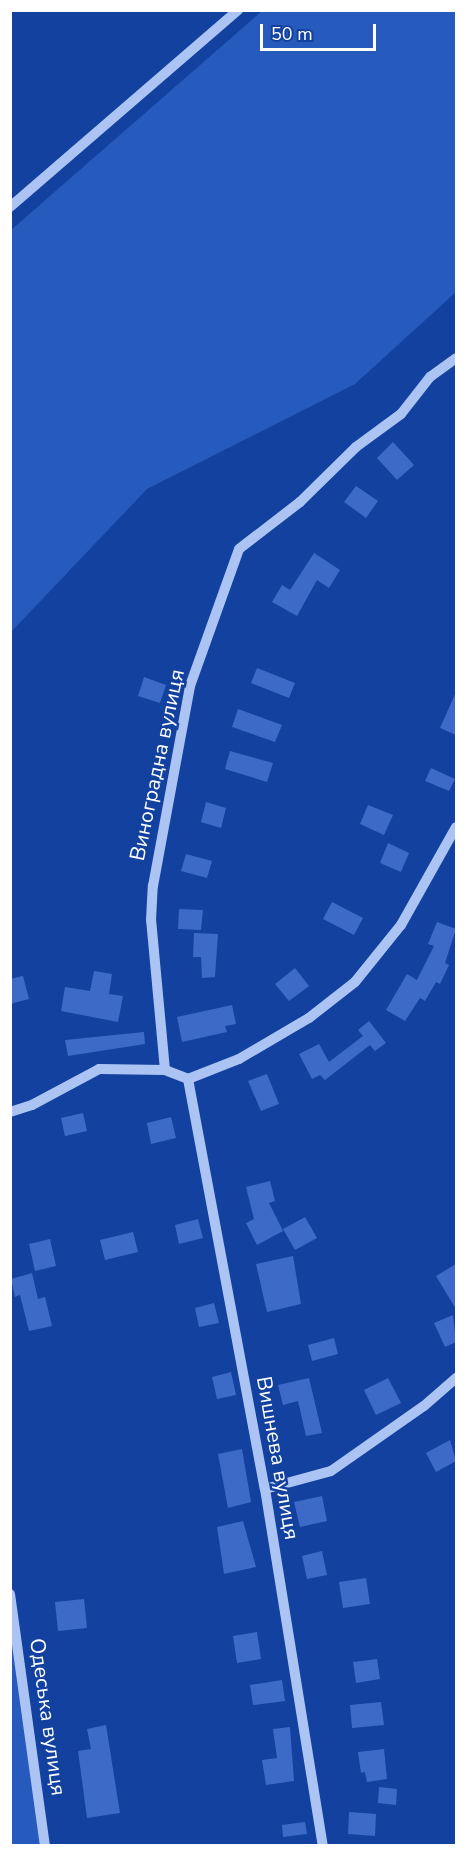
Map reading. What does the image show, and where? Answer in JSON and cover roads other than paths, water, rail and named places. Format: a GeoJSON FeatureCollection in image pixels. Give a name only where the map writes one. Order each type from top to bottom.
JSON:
{"type":"FeatureCollection","features":[{"type":"Feature","properties":{"kind":"street"},"geometry":{"type":"LineString","coordinates":[[10,207],[238,10]]}},
{"type":"Feature","properties":{"kind":"street","name":"Виноградна вулиця"},"geometry":{"type":"LineString","coordinates":[[165,1070],[151,920],[153,886],[190,686],[239,549],[300,502],[356,447],[401,414],[430,377],[456,358]]}},
{"type":"Feature","properties":{"kind":"street"},"geometry":{"type":"LineString","coordinates":[[10,1112],[32,1105],[99,1069],[165,1070],[188,1080],[259,1047],[309,1018],[355,982],[401,925],[456,827]]}},
{"type":"Feature","properties":{"kind":"street","name":"Вишнева вулиця"},"geometry":{"type":"LineString","coordinates":[[188,1080],[265,1489],[324,1845]]}},
{"type":"Feature","properties":{"kind":"street"},"geometry":{"type":"LineString","coordinates":[[265,1489],[331,1471],[424,1406],[456,1378]]}},
{"type":"Feature","properties":{"kind":"street","name":"Одеська вулиця"},"geometry":{"type":"LineString","coordinates":[[10,1594],[45,1845]]}}]}
